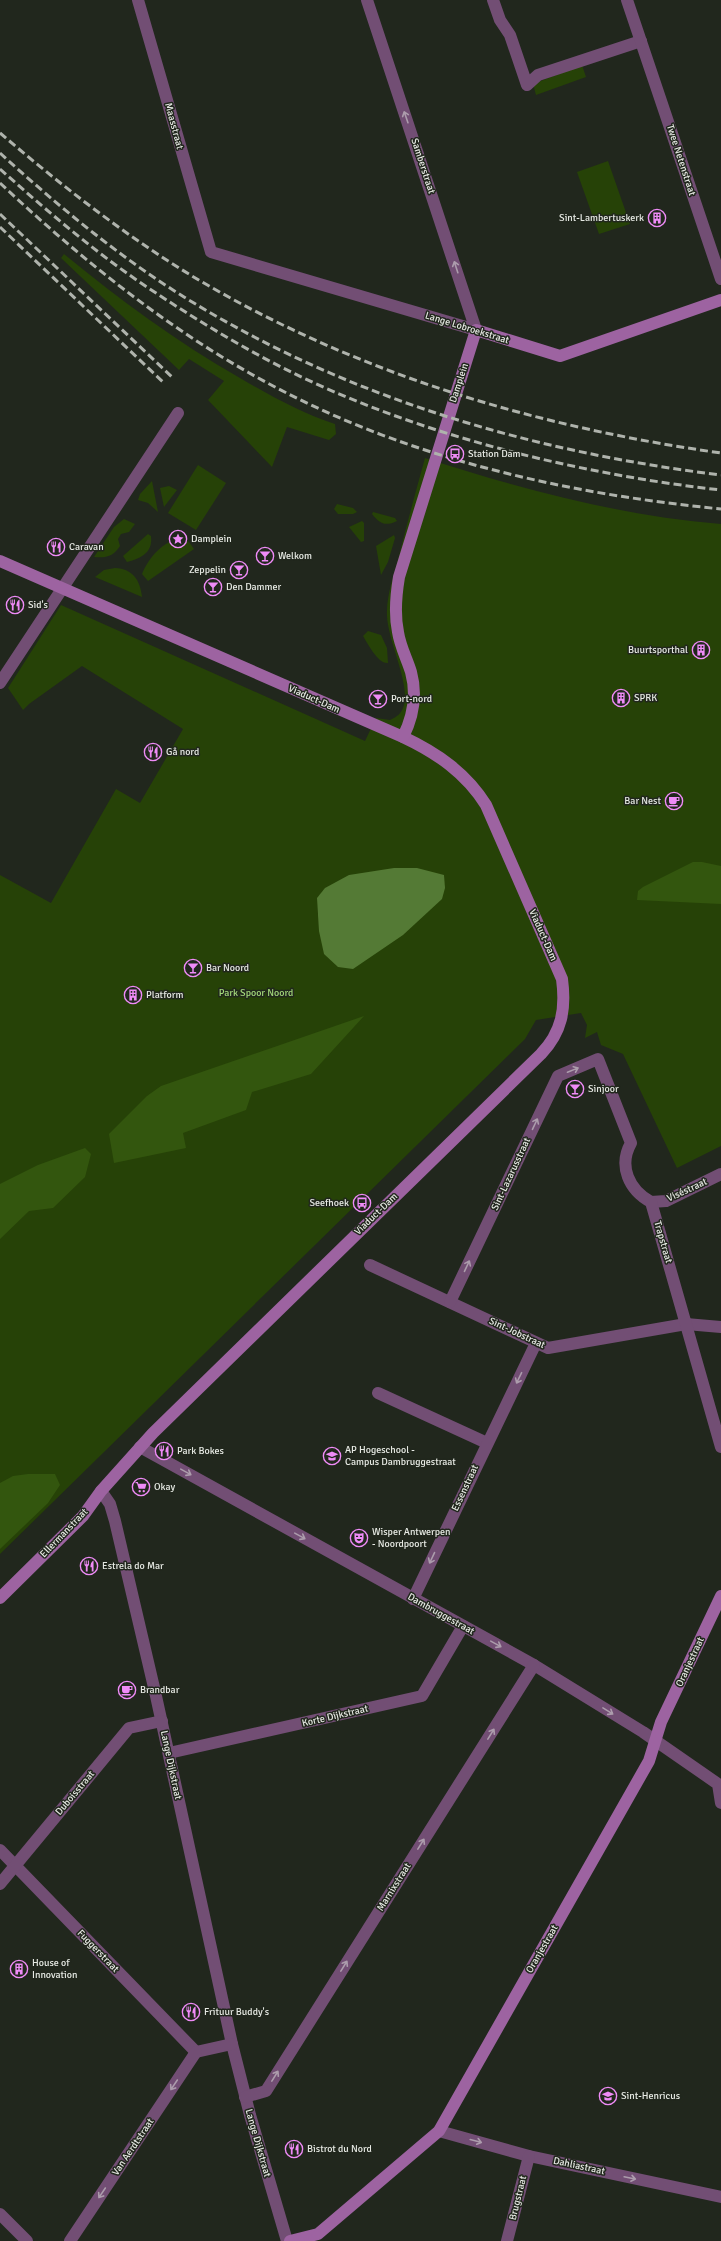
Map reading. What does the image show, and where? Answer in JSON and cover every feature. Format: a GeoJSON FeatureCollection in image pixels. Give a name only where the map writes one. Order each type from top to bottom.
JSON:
{"type":"FeatureCollection","features":[{"type":"Feature","properties":{"kind":"street","name":"Maasstraat"},"geometry":{"type":"LineString","coordinates":[[138,0],[211,252]]}},
{"type":"Feature","properties":{"kind":"street"},"geometry":{"type":"LineString","coordinates":[[493,0],[500,20],[510,35],[527,85],[538,75],[641,41]]}},
{"type":"Feature","properties":{"kind":"street","name":"Twee Netenstraat"},"geometry":{"type":"LineString","coordinates":[[627,0],[721,280]]}},
{"type":"Feature","properties":{"kind":"street","name":"Samberstraat"},"geometry":{"type":"LineString","coordinates":[[369,1],[476,330]]}},
{"type":"Feature","properties":{"kind":"street","name":"Lange Lobroekstraat"},"geometry":{"type":"LineString","coordinates":[[211,252],[560,356],[721,300]]}},
{"type":"Feature","properties":{"kind":"street","name":"Damplein"},"geometry":{"type":"LineString","coordinates":[[403,737],[412,714],[413,689],[411,673],[401,646],[396,622],[396,603],[399,577],[476,330]]}},
{"type":"Feature","properties":{"kind":"street"},"geometry":{"type":"LineString","coordinates":[[0,683],[178,413]]}},
{"type":"Feature","properties":{"kind":"street","name":"Viaduct-Dam"},"geometry":{"type":"LineString","coordinates":[[0,561],[403,737],[424,747],[458,770],[478,792],[486,805],[562,980],[564,1010],[562,1022],[549,1045],[140,1447]]}},
{"type":"Feature","properties":{"kind":"street","name":"Sint-Lazarusstraat"},"geometry":{"type":"LineString","coordinates":[[450,1302],[558,1076],[598,1059],[632,1143],[626,1151],[627,1175],[639,1195],[651,1202]]}},
{"type":"Feature","properties":{"kind":"street","name":"Viséstraat"},"geometry":{"type":"LineString","coordinates":[[651,1202],[666,1201],[721,1174]]}},
{"type":"Feature","properties":{"kind":"street","name":"Trapstraat"},"geometry":{"type":"LineString","coordinates":[[651,1202],[721,1447]]}},
{"type":"Feature","properties":{"kind":"street","name":"Sint-Jobstraat"},"geometry":{"type":"LineString","coordinates":[[370,1265],[548,1348],[686,1324],[721,1327]]}},
{"type":"Feature","properties":{"kind":"street","name":"Essenstraat"},"geometry":{"type":"LineString","coordinates":[[413,1599],[536,1343]]}},
{"type":"Feature","properties":{"kind":"street"},"geometry":{"type":"LineString","coordinates":[[378,1393],[487,1443]]}},
{"type":"Feature","properties":{"kind":"street","name":"Ellermanstraat"},"geometry":{"type":"LineString","coordinates":[[0,1598],[83,1516],[101,1491],[140,1447]]}},
{"type":"Feature","properties":{"kind":"street","name":"Dambruggestraat"},"geometry":{"type":"LineString","coordinates":[[140,1447],[534,1665],[656,1740],[718,1784],[721,1803]]}},
{"type":"Feature","properties":{"kind":"street","name":"Lange Dijkstraat"},"geometry":{"type":"LineString","coordinates":[[101,1491],[110,1504],[115,1521],[162,1721],[232,2044],[245,2097],[287,2241]]}},
{"type":"Feature","properties":{"kind":"street","name":"Oranjestraat"},"geometry":{"type":"LineString","coordinates":[[290,2241],[318,2234],[439,2131],[649,1761],[661,1722],[721,1596]]}},
{"type":"Feature","properties":{"kind":"street","name":"Korte Dijkstraat"},"geometry":{"type":"LineString","coordinates":[[168,1753],[422,1696],[464,1626]]}},
{"type":"Feature","properties":{"kind":"street","name":"Marnixstraat"},"geometry":{"type":"LineString","coordinates":[[245,2097],[266,2090],[534,1665]]}},
{"type":"Feature","properties":{"kind":"street","name":"Duboisstraat"},"geometry":{"type":"LineString","coordinates":[[0,1884],[129,1728],[162,1721]]}},
{"type":"Feature","properties":{"kind":"street","name":"Fuggerstraat"},"geometry":{"type":"LineString","coordinates":[[0,1850],[196,2052]]}},
{"type":"Feature","properties":{"kind":"street"},"geometry":{"type":"LineString","coordinates":[[196,2052],[232,2044]]}},
{"type":"Feature","properties":{"kind":"street","name":"Van Aerdtstraat"},"geometry":{"type":"LineString","coordinates":[[70,2241],[196,2052]]}},
{"type":"Feature","properties":{"kind":"street","name":"Dahliastraat"},"geometry":{"type":"LineString","coordinates":[[439,2131],[529,2156],[721,2197]]}},
{"type":"Feature","properties":{"kind":"street","name":"Brugstraat"},"geometry":{"type":"LineString","coordinates":[[508,2241],[529,2156]]}},
{"type":"Feature","properties":{"kind":"street"},"geometry":{"type":"LineString","coordinates":[[0,2214],[27,2241]]}},
{"type":"Feature","properties":{"kind":"green space"},"geometry":{"type":"Polygon","coordinates":[[[582,65],[586,77],[536,95],[533,84],[582,65]]]}},
{"type":"Feature","properties":{"kind":"green space"},"geometry":{"type":"Polygon","coordinates":[[[608,161],[630,224],[599,234],[577,172],[608,161]]]}},
{"type":"Feature","properties":{"kind":"green space"},"geometry":{"type":"Polygon","coordinates":[[[64,254],[106,288],[171,335],[275,398],[310,415],[335,424],[336,434],[329,440],[287,427],[272,467],[208,400],[224,381],[189,359],[179,370],[61,258],[64,254]]]}},
{"type":"Feature","properties":{"kind":"green space","name":"Park Spoor Noord"},"geometry":{"type":"Polygon","coordinates":[[[425,458],[572,500],[646,515],[721,524],[721,1146],[677,1168],[623,1054],[601,1045],[597,1032],[585,1038],[587,1025],[581,1013],[536,1020],[525,1039],[0,1554],[0,875],[51,903],[116,789],[140,803],[183,729],[82,666],[29,704],[23,710],[8,688],[61,605],[365,741],[376,718],[390,720],[395,718],[402,710],[404,705],[404,685],[388,626],[387,608],[391,586],[425,458]]]}},
{"type":"Feature","properties":{"kind":"green space"},"geometry":{"type":"Polygon","coordinates":[[[198,465],[226,483],[196,530],[168,513],[198,465]]]}},
{"type":"Feature","properties":{"kind":"green space"},"geometry":{"type":"Polygon","coordinates":[[[152,481],[158,512],[148,503],[138,500],[140,494],[152,481]]]}},
{"type":"Feature","properties":{"kind":"green space"},"geometry":{"type":"Polygon","coordinates":[[[169,486],[177,490],[164,507],[160,488],[169,486]]]}},
{"type":"Feature","properties":{"kind":"green space"},"geometry":{"type":"Polygon","coordinates":[[[337,504],[353,508],[357,512],[353,514],[338,514],[334,509],[337,504]]]}},
{"type":"Feature","properties":{"kind":"green space"},"geometry":{"type":"Polygon","coordinates":[[[373,512],[395,518],[397,521],[389,524],[380,522],[372,514],[373,512]]]}},
{"type":"Feature","properties":{"kind":"green space"},"geometry":{"type":"Polygon","coordinates":[[[124,519],[135,524],[129,532],[121,534],[118,539],[120,546],[117,550],[109,556],[94,557],[114,527],[124,519]]]}},
{"type":"Feature","properties":{"kind":"green space"},"geometry":{"type":"Polygon","coordinates":[[[362,521],[364,523],[364,541],[361,542],[349,527],[362,521]]]}},
{"type":"Feature","properties":{"kind":"green space"},"geometry":{"type":"Polygon","coordinates":[[[148,534],[151,536],[151,542],[145,554],[127,562],[123,556],[148,534]]]}},
{"type":"Feature","properties":{"kind":"green space"},"geometry":{"type":"Polygon","coordinates":[[[394,535],[395,538],[388,562],[381,575],[376,546],[394,535]]]}},
{"type":"Feature","properties":{"kind":"green space"},"geometry":{"type":"Polygon","coordinates":[[[182,538],[189,542],[194,549],[148,581],[142,574],[148,562],[163,546],[175,539],[182,538]]]}},
{"type":"Feature","properties":{"kind":"green space"},"geometry":{"type":"Polygon","coordinates":[[[115,568],[127,571],[134,576],[139,585],[142,597],[95,577],[104,570],[115,568]]]}},
{"type":"Feature","properties":{"kind":"green space"},"geometry":{"type":"Polygon","coordinates":[[[368,631],[381,635],[387,648],[388,663],[377,657],[370,648],[363,636],[368,631]]]}},
{"type":"Feature","properties":{"kind":"shaded area"},"geometry":{"type":"Polygon","coordinates":[[[693,862],[702,862],[721,866],[721,904],[637,900],[638,891],[643,887],[693,862]]]}},
{"type":"Feature","properties":{"kind":"shaded area"},"geometry":{"type":"Polygon","coordinates":[[[394,868],[417,868],[444,875],[445,888],[442,899],[403,935],[353,969],[338,967],[324,954],[319,931],[317,898],[325,888],[349,875],[394,868]]]}},
{"type":"Feature","properties":{"kind":"shaded area"},"geometry":{"type":"Polygon","coordinates":[[[364,1016],[311,1074],[252,1092],[246,1110],[183,1133],[186,1148],[114,1163],[109,1134],[147,1096],[161,1086],[364,1016]]]}},
{"type":"Feature","properties":{"kind":"shaded area"},"geometry":{"type":"Polygon","coordinates":[[[85,1148],[91,1154],[85,1177],[53,1208],[29,1211],[0,1239],[0,1184],[38,1165],[85,1148]]]}},
{"type":"Feature","properties":{"kind":"shaded area"},"geometry":{"type":"Polygon","coordinates":[[[28,1474],[55,1474],[60,1485],[48,1503],[0,1549],[0,1483],[13,1476],[28,1474]]]}},
{"type":"Feature","properties":{"kind":"railway"},"geometry":{"type":"LineString","coordinates":[[0,133],[47,172],[145,246],[197,279],[258,313],[321,343],[385,369],[450,392],[516,412],[652,442],[721,453]]}},
{"type":"Feature","properties":{"kind":"railway"},"geometry":{"type":"LineString","coordinates":[[0,153],[44,192],[135,265],[184,297],[246,333],[310,364],[376,392],[443,415],[511,435],[580,452],[650,465],[721,475]]}},
{"type":"Feature","properties":{"kind":"railway"},"geometry":{"type":"LineString","coordinates":[[0,169],[86,243],[141,283],[193,317],[247,349],[333,392],[386,413],[497,448],[553,462],[610,473],[666,483],[721,490]]}},
{"type":"Feature","properties":{"kind":"railway"},"geometry":{"type":"LineString","coordinates":[[0,183],[64,241],[98,269],[167,321],[202,345],[239,367],[277,388],[329,413],[383,435],[437,454],[493,470],[606,494],[721,509]]}},
{"type":"Feature","properties":{"kind":"railway"},"geometry":{"type":"LineString","coordinates":[[0,214],[172,377]]}},
{"type":"Feature","properties":{"kind":"railway"},"geometry":{"type":"LineString","coordinates":[[0,227],[165,384]]}},
{"type":"Feature","properties":{"kind":"place","name":"Sint-Lambertuskerk"},"geometry":{"type":"Point","coordinates":[657,218]}},
{"type":"Feature","properties":{"kind":"place","name":"Station Dam"},"geometry":{"type":"Point","coordinates":[455,454]}},
{"type":"Feature","properties":{"kind":"place","name":"Damplein"},"geometry":{"type":"Point","coordinates":[178,539]}},
{"type":"Feature","properties":{"kind":"place","name":"Caravan"},"geometry":{"type":"Point","coordinates":[56,547]}},
{"type":"Feature","properties":{"kind":"place","name":"Welkom"},"geometry":{"type":"Point","coordinates":[265,556]}},
{"type":"Feature","properties":{"kind":"place","name":"Zeppelin"},"geometry":{"type":"Point","coordinates":[239,570]}},
{"type":"Feature","properties":{"kind":"place","name":"Den Dammer"},"geometry":{"type":"Point","coordinates":[213,587]}},
{"type":"Feature","properties":{"kind":"place","name":"Sid's"},"geometry":{"type":"Point","coordinates":[15,605]}},
{"type":"Feature","properties":{"kind":"place","name":"Buurtsporthal"},"geometry":{"type":"Point","coordinates":[701,650]}},
{"type":"Feature","properties":{"kind":"place","name":"SPRK"},"geometry":{"type":"Point","coordinates":[621,698]}},
{"type":"Feature","properties":{"kind":"place","name":"Port-nord"},"geometry":{"type":"Point","coordinates":[378,699]}},
{"type":"Feature","properties":{"kind":"place","name":"Gå nord"},"geometry":{"type":"Point","coordinates":[153,752]}},
{"type":"Feature","properties":{"kind":"place","name":"Bar Nest"},"geometry":{"type":"Point","coordinates":[674,801]}},
{"type":"Feature","properties":{"kind":"place","name":"Bar Noord"},"geometry":{"type":"Point","coordinates":[193,968]}},
{"type":"Feature","properties":{"kind":"place","name":"Platform"},"geometry":{"type":"Point","coordinates":[133,995]}},
{"type":"Feature","properties":{"kind":"place","name":"Sinjoor"},"geometry":{"type":"Point","coordinates":[575,1089]}},
{"type":"Feature","properties":{"kind":"place","name":"Seefhoek"},"geometry":{"type":"Point","coordinates":[362,1203]}},
{"type":"Feature","properties":{"kind":"place","name":"Park Bokes"},"geometry":{"type":"Point","coordinates":[164,1451]}},
{"type":"Feature","properties":{"kind":"place","name":"AP Hogeschool - Campus Dambruggestraat"},"geometry":{"type":"Point","coordinates":[332,1456]}},
{"type":"Feature","properties":{"kind":"place","name":"Okay"},"geometry":{"type":"Point","coordinates":[141,1487]}},
{"type":"Feature","properties":{"kind":"place","name":"Wisper Antwerpen - Noordpoort"},"geometry":{"type":"Point","coordinates":[359,1538]}},
{"type":"Feature","properties":{"kind":"place","name":"Estrela do Mar"},"geometry":{"type":"Point","coordinates":[89,1566]}},
{"type":"Feature","properties":{"kind":"place","name":"Brandbar"},"geometry":{"type":"Point","coordinates":[127,1690]}},
{"type":"Feature","properties":{"kind":"place","name":"House of Innovation"},"geometry":{"type":"Point","coordinates":[19,1969]}},
{"type":"Feature","properties":{"kind":"place","name":"Frituur Buddy's"},"geometry":{"type":"Point","coordinates":[191,2012]}},
{"type":"Feature","properties":{"kind":"place","name":"Sint-Henricus"},"geometry":{"type":"Point","coordinates":[608,2096]}},
{"type":"Feature","properties":{"kind":"place","name":"Bistrot du Nord"},"geometry":{"type":"Point","coordinates":[294,2149]}}]}
